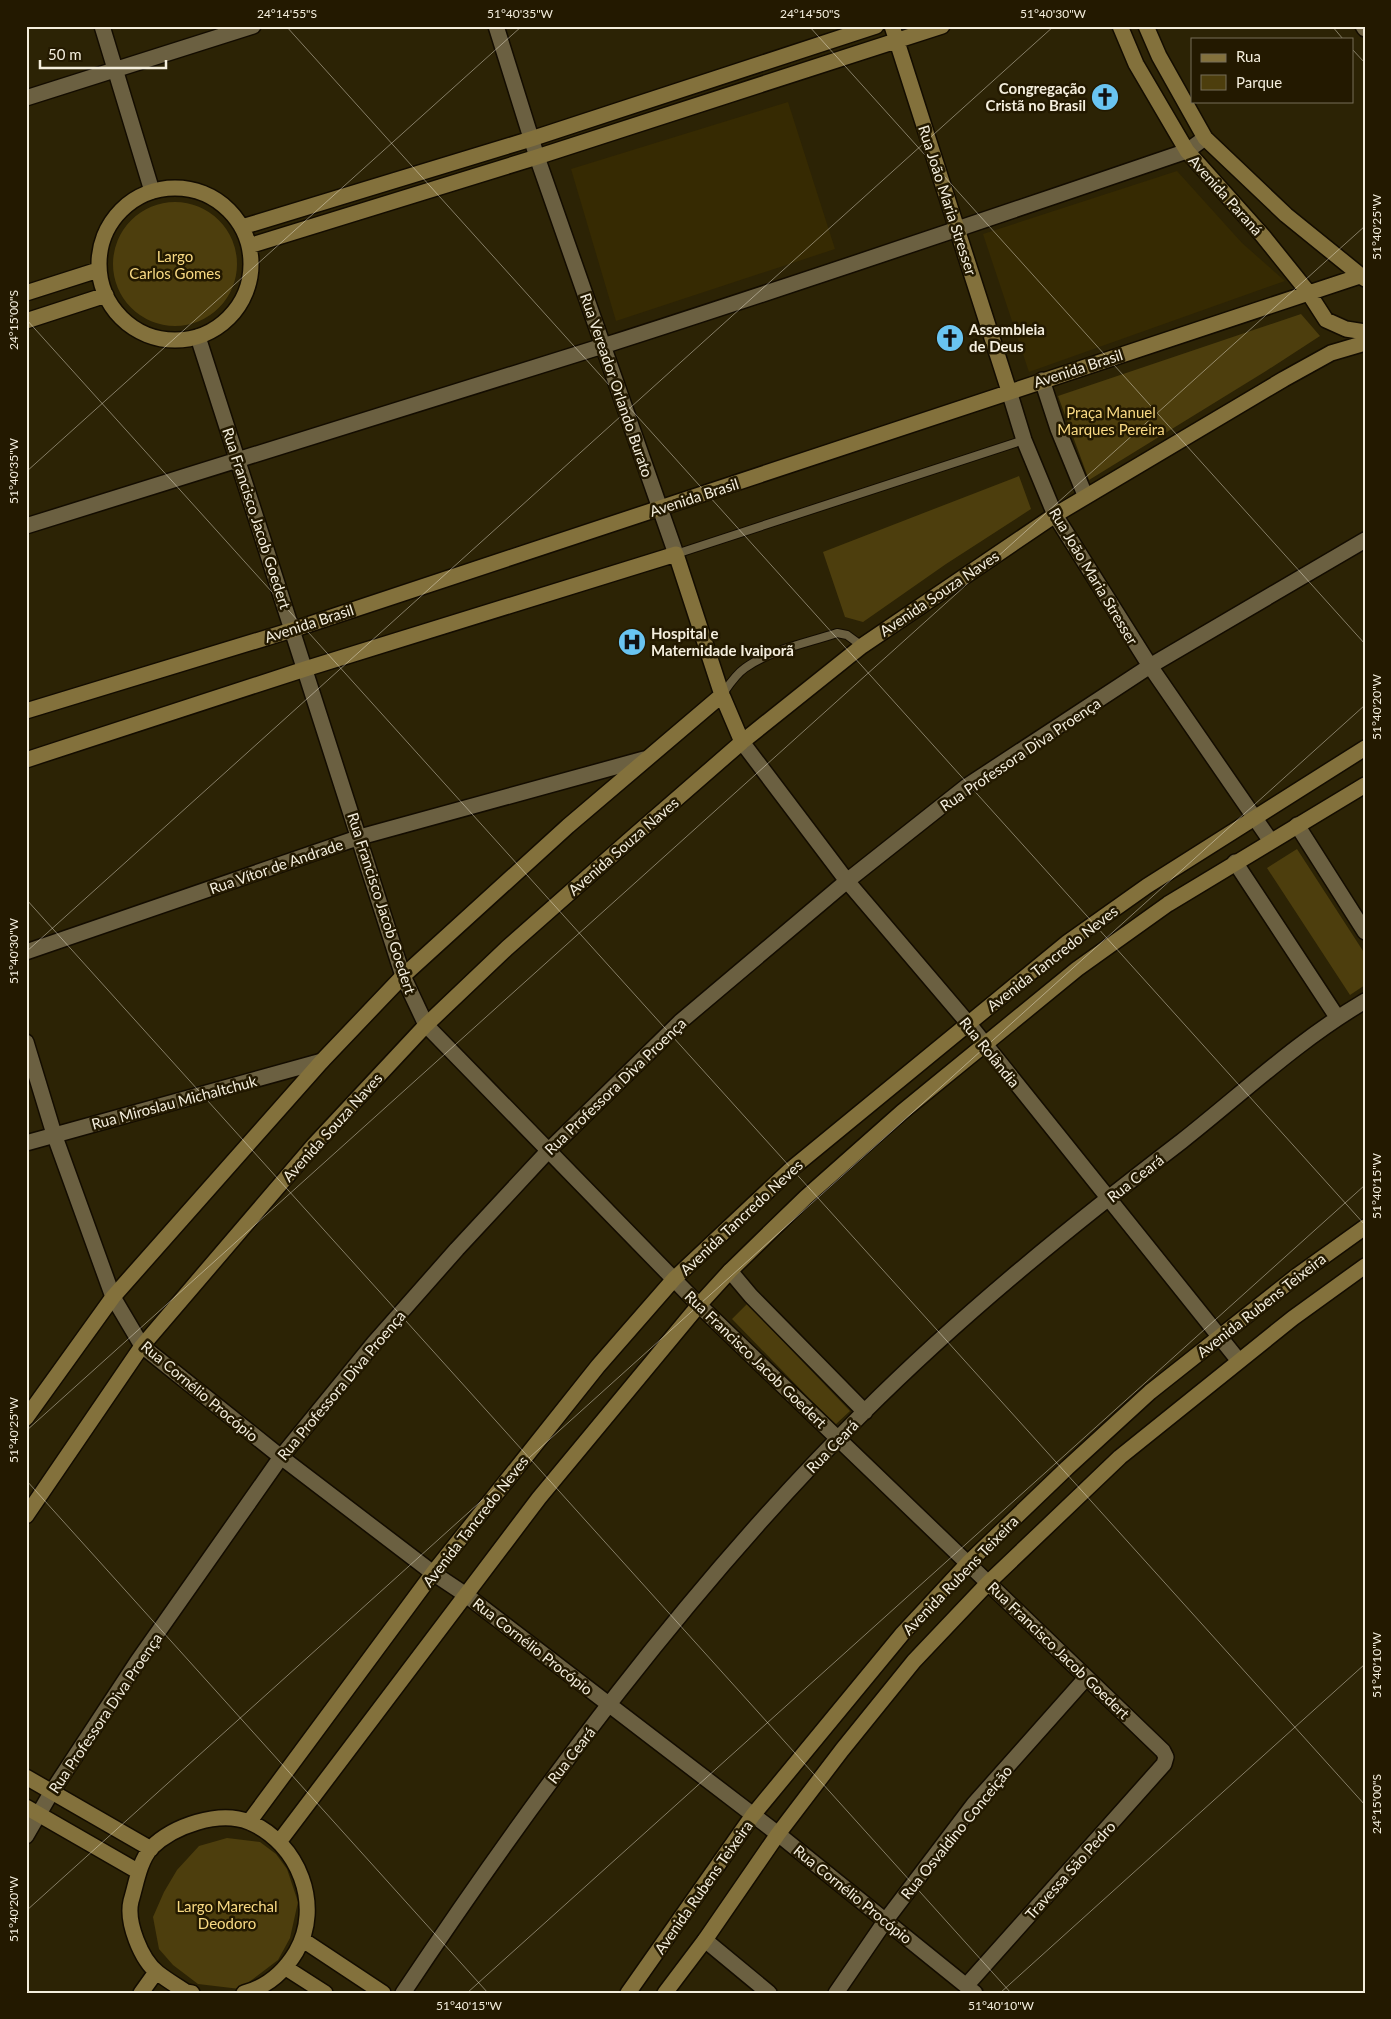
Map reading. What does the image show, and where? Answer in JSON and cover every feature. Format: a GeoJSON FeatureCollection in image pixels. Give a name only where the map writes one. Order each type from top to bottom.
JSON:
{"type":"FeatureCollection","features":[{"type":"Feature","properties":{"kind":"street"},"geometry":{"type":"LineString","coordinates":[[102,26],[152,192]]}},
{"type":"Feature","properties":{"kind":"street"},"geometry":{"type":"LineString","coordinates":[[26,98],[253,26]]}},
{"type":"Feature","properties":{"kind":"street","name":"Rua Vereador Orlando Burato"},"geometry":{"type":"LineString","coordinates":[[496,26],[537,157],[676,554],[722,695],[742,742]]}},
{"type":"Feature","properties":{"kind":"street"},"geometry":{"type":"LineString","coordinates":[[242,228],[531,138],[876,26]]}},
{"type":"Feature","properties":{"kind":"street"},"geometry":{"type":"LineString","coordinates":[[249,246],[537,157],[895,33],[942,26]]}},
{"type":"Feature","properties":{"kind":"street","name":"Avenida Paraná"},"geometry":{"type":"LineString","coordinates":[[1120,26],[1136,64],[1188,151],[1263,236],[1308,292],[1326,320],[1346,330],[1365,332]]}},
{"type":"Feature","properties":{"kind":"street","name":"Avenida Paraná"},"geometry":{"type":"LineString","coordinates":[[1146,26],[1159,56],[1205,138],[1286,215],[1362,277]]}},
{"type":"Feature","properties":{"kind":"street","name":"Rua João Maria Stresser"},"geometry":{"type":"LineString","coordinates":[[895,33],[1024,440],[1055,515],[1150,666],[1256,817],[1270,840]]}},
{"type":"Feature","properties":{"kind":"street"},"geometry":{"type":"LineString","coordinates":[[26,526],[238,458],[604,345],[958,230],[1188,151],[1205,138]]}},
{"type":"Feature","properties":{"kind":"street"},"geometry":{"type":"LineString","coordinates":[[178,188],[204,194],[226,208],[242,228],[249,246],[251,269],[247,291],[235,311],[219,327],[198,337],[176,340],[154,337],[134,328],[118,314],[106,295],[98,270],[105,234],[116,216],[132,201],[152,192],[178,188]]}},
{"type":"Feature","properties":{"kind":"street"},"geometry":{"type":"LineString","coordinates":[[26,293],[98,270]]}},
{"type":"Feature","properties":{"kind":"street","name":"Avenida Brasil"},"geometry":{"type":"LineString","coordinates":[[26,710],[292,630],[1308,292],[1362,277]]}},
{"type":"Feature","properties":{"kind":"street"},"geometry":{"type":"LineString","coordinates":[[26,322],[106,295]]}},
{"type":"Feature","properties":{"kind":"street","name":"Rua Francisco Jacob Goedert"},"geometry":{"type":"LineString","coordinates":[[198,337],[360,837],[403,976],[426,1025],[699,1305],[1163,1751]]}},
{"type":"Feature","properties":{"kind":"street","name":"Avenida Souza Naves"},"geometry":{"type":"LineString","coordinates":[[26,1516],[142,1346],[313,1146],[426,1025],[507,948],[742,742],[862,646],[1085,495],[1331,353],[1365,343]]}},
{"type":"Feature","properties":{"kind":"street"},"geometry":{"type":"LineString","coordinates":[[1042,380],[1058,429],[1085,495]]}},
{"type":"Feature","properties":{"kind":"street","name":"Rua Professora Diva Proença"},"geometry":{"type":"LineString","coordinates":[[26,1836],[33,1811],[51,1793],[137,1662],[281,1457],[386,1328],[457,1248],[549,1150],[680,1022],[847,881],[967,786],[1150,666],[1365,540]]}},
{"type":"Feature","properties":{"kind":"street"},"geometry":{"type":"LineString","coordinates":[[26,760],[305,669],[676,554]]}},
{"type":"Feature","properties":{"kind":"street"},"geometry":{"type":"LineString","coordinates":[[26,1418],[113,1297],[322,1062],[403,976],[644,759],[722,695]]}},
{"type":"Feature","properties":{"kind":"street","name":"Rua Rolândia"},"geometry":{"type":"LineString","coordinates":[[742,742],[847,881],[968,1023],[1240,1361]]}},
{"type":"Feature","properties":{"kind":"street","name":"Avenida Tancredo Neves"},"geometry":{"type":"LineString","coordinates":[[249,1822],[433,1573],[598,1366],[674,1279],[790,1170],[1068,942],[1147,886],[1365,748]]}},
{"type":"Feature","properties":{"kind":"street","name":"Rua Vítor de Andrade"},"geometry":{"type":"LineString","coordinates":[[26,952],[360,837],[644,759]]}},
{"type":"Feature","properties":{"kind":"street","name":"Avenida Tancredo Neves"},"geometry":{"type":"LineString","coordinates":[[279,1842],[539,1498],[699,1305],[730,1271],[806,1197],[984,1044],[1077,969],[1168,904],[1270,840],[1365,785]]}},
{"type":"Feature","properties":{"kind":"street"},"geometry":{"type":"LineString","coordinates":[[1297,825],[1365,932]]}},
{"type":"Feature","properties":{"kind":"street"},"geometry":{"type":"LineString","coordinates":[[1235,862],[1337,1018]]}},
{"type":"Feature","properties":{"kind":"street","name":"Rua Ceará"},"geometry":{"type":"LineString","coordinates":[[403,1993],[530,1808],[610,1705],[687,1608],[748,1536],[838,1439],[917,1361],[1015,1274],[1108,1198],[1201,1126],[1280,1059],[1337,1018],[1365,1001]]}},
{"type":"Feature","properties":{"kind":"street","name":"Rua Cornélio Procópio"},"geometry":{"type":"LineString","coordinates":[[26,1042],[54,1134],[113,1297],[142,1346],[281,1457],[433,1573],[466,1595],[778,1834],[970,1989]]}},
{"type":"Feature","properties":{"kind":"street","name":"Rua Miroslau Michaltchuk"},"geometry":{"type":"LineString","coordinates":[[26,1143],[322,1062]]}},
{"type":"Feature","properties":{"kind":"street","name":"Avenida Rubens Teixeira"},"geometry":{"type":"LineString","coordinates":[[628,1993],[753,1815],[903,1633],[968,1563],[1116,1423],[1218,1336],[1365,1227]]}},
{"type":"Feature","properties":{"kind":"street","name":"Avenida Rubens Teixeira"},"geometry":{"type":"LineString","coordinates":[[665,1993],[705,1940],[778,1834],[842,1750],[914,1662],[989,1582],[1120,1457],[1240,1361],[1365,1266]]}},
{"type":"Feature","properties":{"kind":"street"},"geometry":{"type":"LineString","coordinates":[[730,1271],[751,1296],[865,1412]]}},
{"type":"Feature","properties":{"kind":"street","name":"Rua Osvaldino Conceição"},"geometry":{"type":"LineString","coordinates":[[836,1993],[886,1920],[974,1804],[1086,1678]]}},
{"type":"Feature","properties":{"kind":"street","name":"Travessa São Pedro"},"geometry":{"type":"LineString","coordinates":[[970,1989],[1164,1764],[1166,1757],[1163,1751]]}},
{"type":"Feature","properties":{"kind":"street"},"geometry":{"type":"LineString","coordinates":[[26,1777],[151,1849]]}},
{"type":"Feature","properties":{"kind":"street"},"geometry":{"type":"LineString","coordinates":[[33,1811],[139,1872]]}},
{"type":"Feature","properties":{"kind":"street"},"geometry":{"type":"LineString","coordinates":[[188,1992],[156,1972],[137,1944],[129,1910],[139,1872],[151,1849],[182,1826],[220,1818],[249,1822],[279,1842],[300,1870],[308,1905],[303,1940],[286,1968],[257,1990],[244,1993]]}},
{"type":"Feature","properties":{"kind":"street"},"geometry":{"type":"LineString","coordinates":[[303,1940],[383,1993]]}},
{"type":"Feature","properties":{"kind":"street"},"geometry":{"type":"LineString","coordinates":[[705,1940],[769,1993]]}},
{"type":"Feature","properties":{"kind":"street"},"geometry":{"type":"LineString","coordinates":[[286,1968],[325,1993]]}},
{"type":"Feature","properties":{"kind":"street"},"geometry":{"type":"LineString","coordinates":[[141,1993],[156,1972]]}},
{"type":"Feature","properties":{"kind":"lane"},"geometry":{"type":"LineString","coordinates":[[676,554],[1024,440]]}},
{"type":"Feature","properties":{"kind":"lane"},"geometry":{"type":"LineString","coordinates":[[722,695],[735,677],[764,658],[837,634],[847,634],[862,646]]}},
{"type":"Feature","properties":{"kind":"shaded area"},"geometry":{"type":"Polygon","coordinates":[[[788,102],[835,249],[616,321],[571,169],[788,102]]]}},
{"type":"Feature","properties":{"kind":"shaded area"},"geometry":{"type":"Polygon","coordinates":[[[1177,171],[1242,243],[1285,281],[1029,372],[983,234],[1177,171]]]}},
{"type":"Feature","properties":{"kind":"green space","name":"Largo Carlos Gomes"},"geometry":{"type":"Polygon","coordinates":[[[175,202],[199,207],[219,220],[232,240],[237,264],[232,288],[219,308],[199,321],[175,326],[151,321],[131,308],[118,288],[113,264],[118,240],[131,220],[151,207],[175,202]]]}},
{"type":"Feature","properties":{"kind":"green space","name":"Praça Manuel Marques Pereira"},"geometry":{"type":"Polygon","coordinates":[[[1301,314],[1320,336],[1089,480],[1058,396],[1301,314]]]}},
{"type":"Feature","properties":{"kind":"green space"},"geometry":{"type":"Polygon","coordinates":[[[1019,476],[1031,509],[946,564],[863,622],[845,617],[823,552],[1019,476]]]}},
{"type":"Feature","properties":{"kind":"green space"},"geometry":{"type":"Polygon","coordinates":[[[1297,849],[1365,954],[1365,985],[1350,995],[1267,868],[1297,849]]]}},
{"type":"Feature","properties":{"kind":"green space"},"geometry":{"type":"Polygon","coordinates":[[[747,1304],[850,1411],[835,1425],[732,1319],[747,1304]]]}},
{"type":"Feature","properties":{"kind":"green space","name":"Largo Marechal Deodoro"},"geometry":{"type":"Polygon","coordinates":[[[227,1838],[260,1842],[276,1854],[287,1869],[298,1902],[290,1938],[278,1960],[240,1989],[198,1984],[173,1965],[159,1949],[153,1917],[164,1892],[177,1870],[199,1846],[227,1838]]]}},
{"type":"Feature","properties":{"kind":"place","name":"Congregação Cristã no Brasil"},"geometry":{"type":"Point","coordinates":[1105,97]}},
{"type":"Feature","properties":{"kind":"place","name":"Assembleia de Deus"},"geometry":{"type":"Point","coordinates":[950,338]}},
{"type":"Feature","properties":{"kind":"place","name":"Hospital e Maternidade Ivaiporã"},"geometry":{"type":"Point","coordinates":[632,642]}}]}
